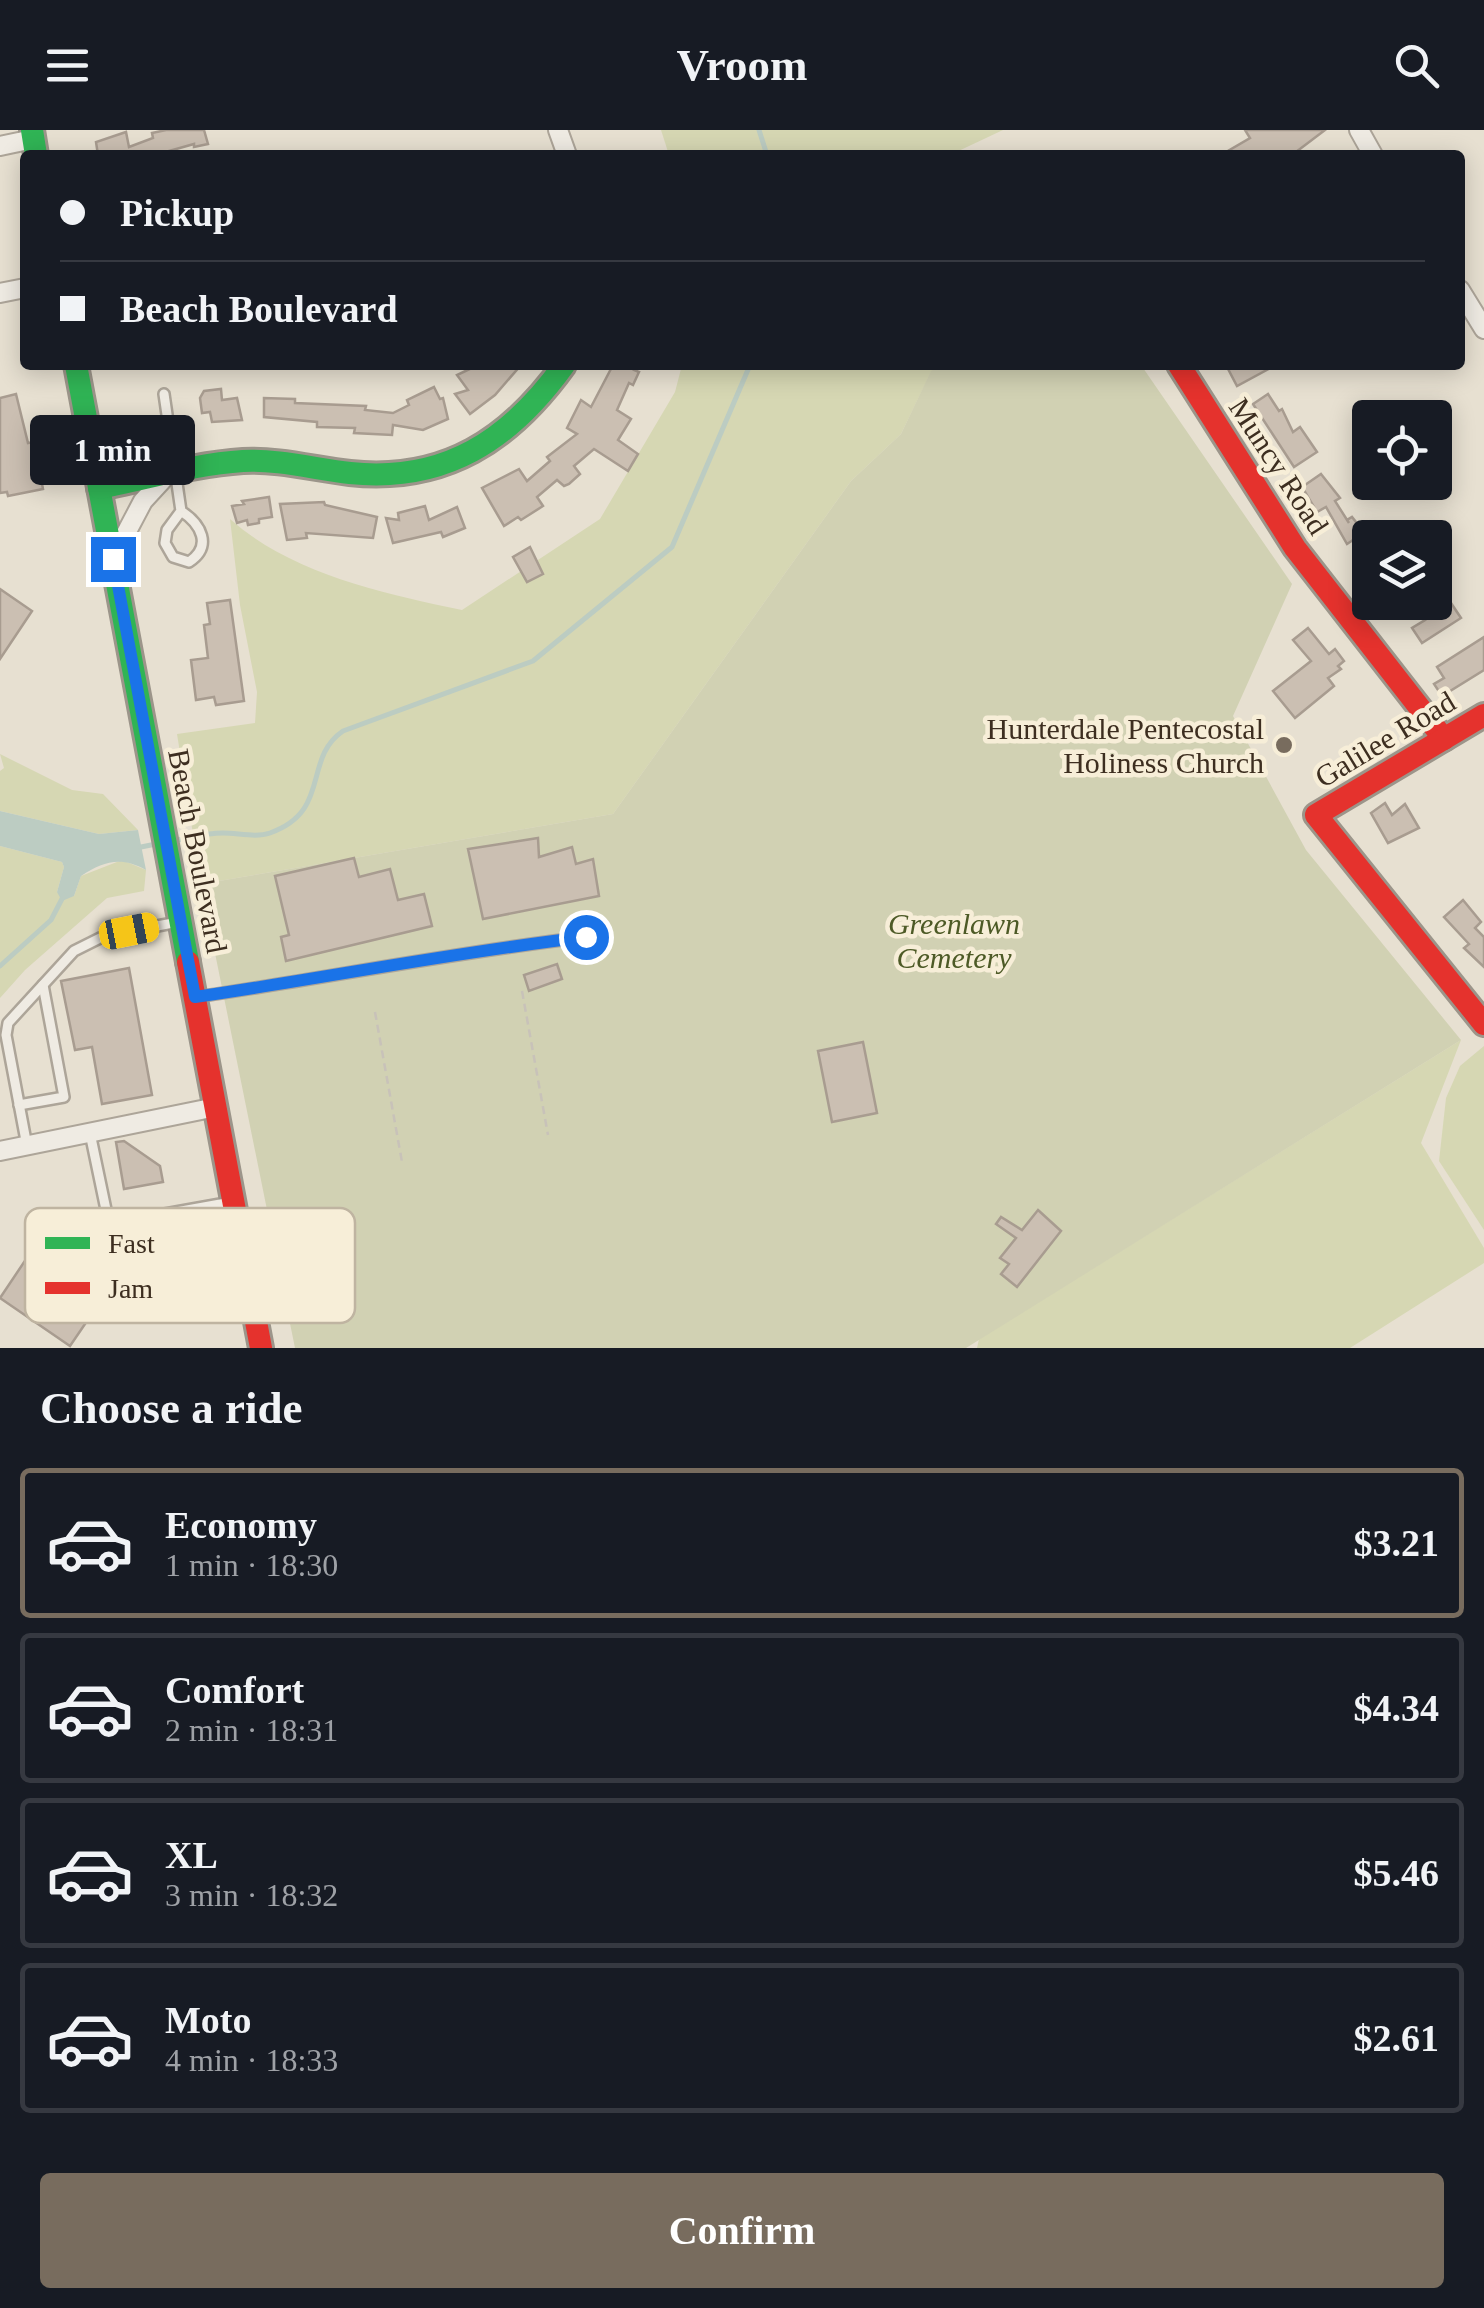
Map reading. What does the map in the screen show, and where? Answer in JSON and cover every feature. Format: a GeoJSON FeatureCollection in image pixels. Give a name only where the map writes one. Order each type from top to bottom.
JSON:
{"type":"FeatureCollection","features":[{"type":"Feature","properties":{"kind":"main road","name":"Beach Boulevard"},"geometry":{"type":"LineString","coordinates":[[77,370],[235,1208]]}},
{"type":"Feature","properties":{"kind":"main road"},"geometry":{"type":"LineString","coordinates":[[99,488],[242,461],[366,474],[426,472],[452,463],[506,432],[528,413],[560,370]]}},
{"type":"Feature","properties":{"kind":"main road","name":"Muncy Road"},"geometry":{"type":"LineString","coordinates":[[1182,370],[1295,548],[1444,739]]}},
{"type":"Feature","properties":{"kind":"main road","name":"Galilee Road"},"geometry":{"type":"LineString","coordinates":[[1484,715],[1316,815],[1484,1024]]}},
{"type":"Feature","properties":{"kind":"main road","name":"Beach Boulevard"},"geometry":{"type":"LineString","coordinates":[[257,1323],[262,1348]]}},
{"type":"Feature","properties":{"kind":"street"},"geometry":{"type":"LineString","coordinates":[[0,146],[34,141]]}},
{"type":"Feature","properties":{"kind":"street"},"geometry":{"type":"LineString","coordinates":[[1465,298],[1484,329]]}},
{"type":"Feature","properties":{"kind":"street"},"geometry":{"type":"LineString","coordinates":[[113,559],[143,500],[173,474]]}},
{"type":"Feature","properties":{"kind":"street"},"geometry":{"type":"LineString","coordinates":[[0,1152],[216,1106]]}},
{"type":"Feature","properties":{"kind":"lane"},"geometry":{"type":"LineString","coordinates":[[164,394],[181,511],[197,523],[204,539],[200,554],[189,562],[173,557],[164,543],[166,530],[181,511]]}},
{"type":"Feature","properties":{"kind":"lane"},"geometry":{"type":"LineString","coordinates":[[27,1146],[6,1035],[8,1022],[74,951],[104,936],[181,921]]}},
{"type":"Feature","properties":{"kind":"lane"},"geometry":{"type":"LineString","coordinates":[[195,997],[479,949],[586,937]]}},
{"type":"Feature","properties":{"kind":"lane"},"geometry":{"type":"LineString","coordinates":[[19,1105],[64,1097],[43,984]]}},
{"type":"Feature","properties":{"kind":"lane"},"geometry":{"type":"LineString","coordinates":[[90,1133],[106,1208]]}},
{"type":"Feature","properties":{"kind":"lane"},"geometry":{"type":"LineString","coordinates":[[200,1208],[234,1202]]}},
{"type":"Feature","properties":{"kind":"path"},"geometry":{"type":"LineString","coordinates":[[522,990],[548,1135]]}},
{"type":"Feature","properties":{"kind":"path"},"geometry":{"type":"LineString","coordinates":[[374,1012],[402,1162]]}},
{"type":"Feature","properties":{"kind":"green space"},"geometry":{"type":"Polygon","coordinates":[[[661,130],[1003,130],[961,150],[667,150],[661,130]]]}},
{"type":"Feature","properties":{"kind":"green space"},"geometry":{"type":"Polygon","coordinates":[[[681,370],[934,370],[901,434],[851,481],[613,814],[201,884],[177,734],[255,723],[257,692],[240,605],[230,519],[281,554],[340,579],[462,610],[600,519],[675,392],[681,370]]]}},
{"type":"Feature","properties":{"kind":"green space","name":"Greenlawn Cemetery"},"geometry":{"type":"Polygon","coordinates":[[[1144,370],[1292,584],[1233,716],[1306,850],[1461,1040],[966,1348],[295,1348],[290,1323],[355,1323],[355,1208],[267,1208],[201,884],[613,814],[851,481],[901,434],[931,371],[1144,370]]]}},
{"type":"Feature","properties":{"kind":"green space"},"geometry":{"type":"Polygon","coordinates":[[[0,754],[72,790],[103,794],[138,830],[99,834],[0,811],[0,771],[4,768],[0,754]]]}},
{"type":"Feature","properties":{"kind":"green space"},"geometry":{"type":"Polygon","coordinates":[[[0,846],[62,862],[57,892],[74,896],[81,876],[122,860],[146,870],[144,891],[107,898],[25,970],[0,998],[0,846]]]}},
{"type":"Feature","properties":{"kind":"green space"},"geometry":{"type":"Polygon","coordinates":[[[1461,1040],[1421,1143],[1484,1248],[1484,1263],[1350,1348],[977,1348],[979,1339],[1461,1040]]]}},
{"type":"Feature","properties":{"kind":"green space"},"geometry":{"type":"Polygon","coordinates":[[[1484,1046],[1484,1230],[1439,1161],[1446,1098],[1460,1066],[1484,1046]]]}},
{"type":"Feature","properties":{"kind":"shaded area"},"geometry":{"type":"Polygon","coordinates":[[[0,811],[99,834],[138,830],[146,870],[129,863],[105,864],[81,876],[74,896],[62,901],[57,892],[62,862],[0,846],[0,811]]]}},
{"type":"Feature","properties":{"kind":"building"},"geometry":{"type":"Polygon","coordinates":[[[204,130],[208,144],[173,150],[97,150],[96,142],[126,132],[129,147],[153,138],[152,133],[204,130]]]}},
{"type":"Feature","properties":{"kind":"building"},"geometry":{"type":"Polygon","coordinates":[[[1245,130],[1325,130],[1299,150],[1230,150],[1250,138],[1245,130]]]}},
{"type":"Feature","properties":{"kind":"building"},"geometry":{"type":"Polygon","coordinates":[[[468,370],[517,370],[495,395],[470,414],[455,394],[468,390],[457,375],[468,370]]]}},
{"type":"Feature","properties":{"kind":"building"},"geometry":{"type":"Polygon","coordinates":[[[610,370],[639,372],[633,385],[629,383],[617,410],[631,419],[618,440],[638,454],[628,471],[594,449],[574,466],[580,474],[569,484],[564,486],[557,480],[537,497],[543,506],[504,526],[482,488],[519,469],[527,481],[550,461],[547,457],[577,434],[567,428],[581,400],[591,407],[610,370]]]}},
{"type":"Feature","properties":{"kind":"building"},"geometry":{"type":"Polygon","coordinates":[[[1229,370],[1267,370],[1237,386],[1229,370]]]}},
{"type":"Feature","properties":{"kind":"building"},"geometry":{"type":"Polygon","coordinates":[[[434,387],[443,398],[448,419],[423,430],[393,425],[392,435],[354,433],[355,428],[317,427],[317,422],[264,417],[264,398],[366,406],[365,410],[393,413],[409,405],[407,400],[434,387]]]}},
{"type":"Feature","properties":{"kind":"building"},"geometry":{"type":"Polygon","coordinates":[[[221,389],[222,400],[237,398],[242,420],[212,422],[210,412],[202,413],[200,398],[204,391],[221,389]]]}},
{"type":"Feature","properties":{"kind":"building"},"geometry":{"type":"Polygon","coordinates":[[[16,394],[28,443],[34,442],[43,489],[8,496],[7,492],[0,493],[0,398],[16,394]]]}},
{"type":"Feature","properties":{"kind":"building"},"geometry":{"type":"Polygon","coordinates":[[[1268,394],[1279,411],[1282,409],[1293,432],[1300,427],[1317,452],[1294,467],[1253,404],[1268,394]]]}},
{"type":"Feature","properties":{"kind":"building"},"geometry":{"type":"Polygon","coordinates":[[[1321,474],[1340,498],[1335,501],[1347,520],[1354,520],[1352,541],[1347,544],[1326,507],[1317,512],[1302,487],[1321,474]]]}},
{"type":"Feature","properties":{"kind":"building"},"geometry":{"type":"Polygon","coordinates":[[[269,497],[272,517],[248,525],[247,520],[237,523],[232,506],[269,497]]]}},
{"type":"Feature","properties":{"kind":"building"},"geometry":{"type":"Polygon","coordinates":[[[324,502],[377,517],[373,538],[306,533],[307,538],[287,540],[280,504],[324,502]]]}},
{"type":"Feature","properties":{"kind":"building"},"geometry":{"type":"Polygon","coordinates":[[[425,506],[429,520],[457,507],[465,528],[443,537],[441,532],[393,543],[386,518],[399,520],[398,513],[425,506]]]}},
{"type":"Feature","properties":{"kind":"building"},"geometry":{"type":"Polygon","coordinates":[[[530,547],[543,574],[527,582],[513,557],[530,547]]]}},
{"type":"Feature","properties":{"kind":"building"},"geometry":{"type":"Polygon","coordinates":[[[0,589],[32,611],[0,659],[0,589]]]}},
{"type":"Feature","properties":{"kind":"building"},"geometry":{"type":"Polygon","coordinates":[[[230,600],[244,701],[216,705],[214,697],[196,700],[191,660],[208,658],[204,625],[210,624],[207,603],[230,600]]]}},
{"type":"Feature","properties":{"kind":"building"},"geometry":{"type":"Polygon","coordinates":[[[1452,604],[1461,618],[1422,643],[1412,628],[1425,620],[1452,620],[1452,604]]]}},
{"type":"Feature","properties":{"kind":"building"},"geometry":{"type":"Polygon","coordinates":[[[1308,628],[1329,654],[1335,649],[1344,661],[1338,666],[1341,669],[1328,678],[1334,686],[1295,718],[1273,691],[1311,661],[1293,640],[1308,628]]]}},
{"type":"Feature","properties":{"kind":"building"},"geometry":{"type":"Polygon","coordinates":[[[1484,637],[1484,670],[1442,696],[1434,684],[1444,678],[1437,667],[1484,637]]]}},
{"type":"Feature","properties":{"kind":"building"},"geometry":{"type":"Polygon","coordinates":[[[1385,803],[1392,815],[1405,804],[1419,828],[1388,843],[1371,813],[1385,803]]]}},
{"type":"Feature","properties":{"kind":"building"},"geometry":{"type":"Polygon","coordinates":[[[538,838],[539,857],[572,847],[576,864],[593,859],[599,896],[483,919],[468,849],[538,838]]]}},
{"type":"Feature","properties":{"kind":"building"},"geometry":{"type":"Polygon","coordinates":[[[354,858],[359,877],[390,869],[398,900],[424,894],[432,926],[286,961],[281,937],[289,935],[275,876],[354,858]]]}},
{"type":"Feature","properties":{"kind":"building"},"geometry":{"type":"Polygon","coordinates":[[[1463,900],[1481,922],[1475,928],[1484,937],[1484,967],[1464,948],[1469,944],[1444,917],[1463,900]]]}},
{"type":"Feature","properties":{"kind":"building"},"geometry":{"type":"Polygon","coordinates":[[[557,964],[562,979],[529,991],[524,975],[557,964]]]}},
{"type":"Feature","properties":{"kind":"building"},"geometry":{"type":"Polygon","coordinates":[[[129,968],[152,1095],[102,1104],[92,1047],[75,1050],[61,981],[129,968]]]}},
{"type":"Feature","properties":{"kind":"building"},"geometry":{"type":"Polygon","coordinates":[[[863,1042],[877,1113],[832,1122],[818,1051],[863,1042]]]}},
{"type":"Feature","properties":{"kind":"building"},"geometry":{"type":"Polygon","coordinates":[[[124,1141],[160,1166],[163,1182],[124,1189],[116,1142],[124,1141]]]}},
{"type":"Feature","properties":{"kind":"building"},"geometry":{"type":"Polygon","coordinates":[[[1038,1210],[1061,1231],[1017,1287],[1001,1274],[1009,1264],[1000,1258],[1016,1238],[996,1224],[1001,1217],[1022,1230],[1038,1210]]]}},
{"type":"Feature","properties":{"kind":"building"},"geometry":{"type":"Polygon","coordinates":[[[25,1261],[25,1315],[0,1298],[25,1261]]]}},
{"type":"Feature","properties":{"kind":"building"},"geometry":{"type":"Polygon","coordinates":[[[36,1323],[86,1323],[70,1346],[36,1323]]]}},
{"type":"Feature","properties":{"kind":"waterway"},"geometry":{"type":"LineString","coordinates":[[759,130],[765,150]]}},
{"type":"Feature","properties":{"kind":"waterway"},"geometry":{"type":"LineString","coordinates":[[177,840],[217,833],[265,834],[289,823],[302,812],[323,756],[343,731],[533,661],[672,547],[748,370]]}},
{"type":"Feature","properties":{"kind":"waterway"},"geometry":{"type":"LineString","coordinates":[[141,847],[156,844]]}},
{"type":"Feature","properties":{"kind":"waterway"},"geometry":{"type":"LineString","coordinates":[[0,966],[51,920],[64,895]]}},
{"type":"Feature","properties":{"kind":"traffic: fast"},"geometry":{"type":"LineString","coordinates":[[32,130],[35,150]]}},
{"type":"Feature","properties":{"kind":"traffic: fast"},"geometry":{"type":"LineString","coordinates":[[77,370],[188,962]]}},
{"type":"Feature","properties":{"kind":"traffic: fast"},"geometry":{"type":"LineString","coordinates":[[99,488],[189,468],[243,461],[350,473],[416,471],[445,463],[498,435],[560,370]]}},
{"type":"Feature","properties":{"kind":"traffic: jam"},"geometry":{"type":"LineString","coordinates":[[1182,370],[1295,548],[1444,739]]}},
{"type":"Feature","properties":{"kind":"traffic: jam"},"geometry":{"type":"LineString","coordinates":[[1484,715],[1316,815],[1484,1024]]}},
{"type":"Feature","properties":{"kind":"traffic: jam"},"geometry":{"type":"LineString","coordinates":[[188,962],[235,1208]]}},
{"type":"Feature","properties":{"kind":"traffic: jam"},"geometry":{"type":"LineString","coordinates":[[256,1323],[261,1348]]}},
{"type":"Feature","properties":{"kind":"place","name":"Hunterdale Pentecostal Holiness Church"},"geometry":{"type":"Point","coordinates":[1284,745]}},
{"type":"Feature","properties":{"kind":"route"},"geometry":{"type":"LineString","coordinates":[[113,559],[195,997],[479,949],[586,937]]}}]}
